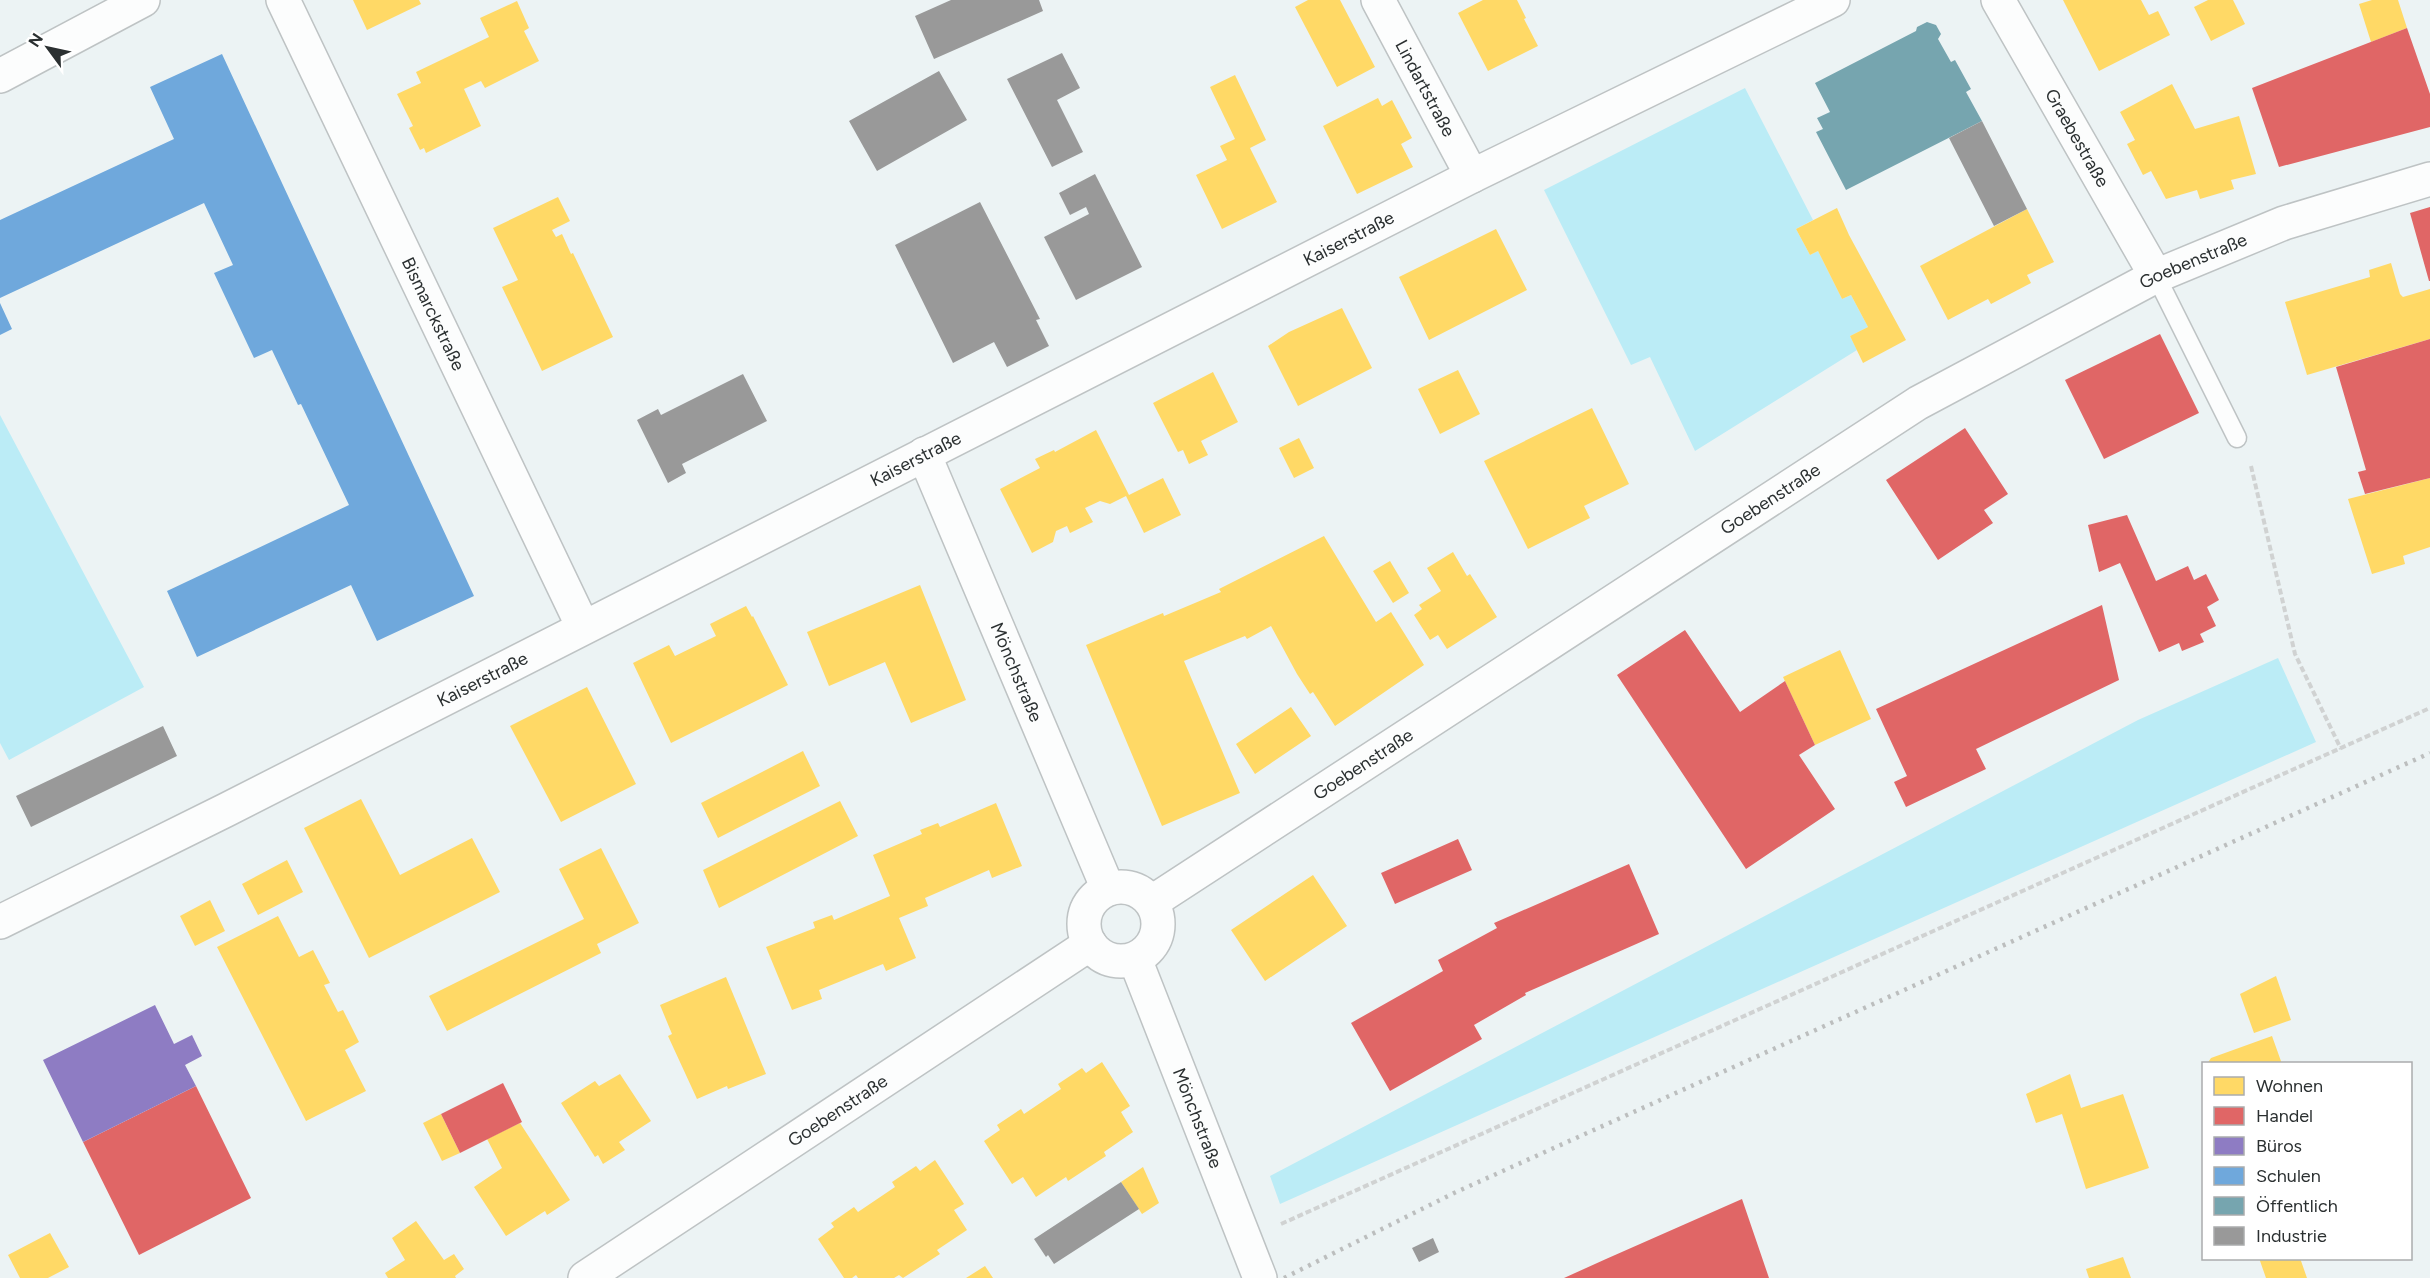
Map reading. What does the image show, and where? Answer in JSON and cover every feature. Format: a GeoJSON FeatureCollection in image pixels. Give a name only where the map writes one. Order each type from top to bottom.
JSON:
{"type":"FeatureCollection","features":[{"type":"Feature","properties":{"kind":"street"},"geometry":{"type":"LineString","coordinates":[[0,76],[144,0]]}},
{"type":"Feature","properties":{"kind":"street","name":"Bismarckstraße"},"geometry":{"type":"LineString","coordinates":[[283,0],[583,627]]}},
{"type":"Feature","properties":{"kind":"street","name":"Lindartstraße"},"geometry":{"type":"LineString","coordinates":[[1377,0],[1472,176]]}},
{"type":"Feature","properties":{"kind":"street","name":"Kaiserstraße"},"geometry":{"type":"LineString","coordinates":[[0,922],[226,810],[1472,176],[1833,0]]}},
{"type":"Feature","properties":{"kind":"street","name":"Graebestraße"},"geometry":{"type":"LineString","coordinates":[[1998,0],[2156,276]]}},
{"type":"Feature","properties":{"kind":"street","name":"Goebenstraße"},"geometry":{"type":"LineString","coordinates":[[1152,902],[1918,403],[2156,276],[2283,223],[2430,179]]}},
{"type":"Feature","properties":{"kind":"street","name":"Mönchstraße"},"geometry":{"type":"LineString","coordinates":[[924,454],[1108,889]]}},
{"type":"Feature","properties":{"kind":"street"},"geometry":{"type":"LineString","coordinates":[[1120,887],[1132,888],[1152,902],[1158,918],[1157,935],[1149,949],[1135,959],[1123,961],[1110,960],[1098,954],[1090,944],[1084,928],[1086,912],[1094,898],[1108,889],[1120,887]]}},
{"type":"Feature","properties":{"kind":"street","name":"Goebenstraße"},"geometry":{"type":"LineString","coordinates":[[585,1278],[1090,944]]}},
{"type":"Feature","properties":{"kind":"street","name":"Mönchstraße"},"geometry":{"type":"LineString","coordinates":[[1135,959],[1260,1278]]}},
{"type":"Feature","properties":{"kind":"lane"},"geometry":{"type":"LineString","coordinates":[[2156,276],[2237,438]]}},
{"type":"Feature","properties":{"kind":"path"},"geometry":{"type":"LineString","coordinates":[[2237,438],[2253,470],[2295,654],[2341,749]]}},
{"type":"Feature","properties":{"kind":"path"},"geometry":{"type":"LineString","coordinates":[[1244,1240],[2430,708]]}},
{"type":"Feature","properties":{"kind":"shaded area"},"geometry":{"type":"Polygon","coordinates":[[[1745,88],[1813,220],[1796,229],[1810,255],[1818,251],[1842,299],[1851,295],[1868,327],[1850,336],[1857,350],[1695,451],[1650,357],[1631,365],[1544,190],[1745,88]]]}},
{"type":"Feature","properties":{"kind":"shaded area"},"geometry":{"type":"Polygon","coordinates":[[[0,415],[144,687],[9,760],[0,743],[0,415]]]}},
{"type":"Feature","properties":{"kind":"shaded area"},"geometry":{"type":"Polygon","coordinates":[[[2278,658],[2316,742],[1280,1204],[1270,1176],[2138,720],[2278,658]]]}},
{"type":"Feature","properties":{"kind":"building: Wohnen"},"geometry":{"type":"Polygon","coordinates":[[[353,0],[419,0],[421,4],[367,30],[353,0]]]}},
{"type":"Feature","properties":{"kind":"building: Wohnen"},"geometry":{"type":"Polygon","coordinates":[[[1308,0],[1340,0],[1375,67],[1337,87],[1295,7],[1308,0]]]}},
{"type":"Feature","properties":{"kind":"building: Wohnen"},"geometry":{"type":"Polygon","coordinates":[[[1483,0],[1517,0],[1538,46],[1488,71],[1458,13],[1483,0]]]}},
{"type":"Feature","properties":{"kind":"building: Wohnen"},"geometry":{"type":"Polygon","coordinates":[[[2063,0],[2141,0],[2149,15],[2158,11],[2170,35],[2099,71],[2063,0]]]}},
{"type":"Feature","properties":{"kind":"building: Wohnen"},"geometry":{"type":"Polygon","coordinates":[[[2208,0],[2233,0],[2245,24],[2211,41],[2194,7],[2208,0]]]}},
{"type":"Feature","properties":{"kind":"building: Wohnen"},"geometry":{"type":"Polygon","coordinates":[[[2372,0],[2398,0],[2407,28],[2371,42],[2359,4],[2372,0]]]}},
{"type":"Feature","properties":{"kind":"building: Wohnen"},"geometry":{"type":"Polygon","coordinates":[[[517,1],[529,28],[524,31],[539,61],[485,88],[481,81],[464,89],[481,126],[426,153],[424,148],[420,150],[409,128],[413,126],[397,94],[421,83],[416,72],[489,37],[480,18],[517,1]]]}},
{"type":"Feature","properties":{"kind":"building: Wohnen"},"geometry":{"type":"Polygon","coordinates":[[[1235,75],[1266,140],[1250,148],[1277,202],[1222,229],[1196,175],[1227,160],[1220,146],[1235,139],[1210,87],[1235,75]]]}},
{"type":"Feature","properties":{"kind":"building: Wohnen"},"geometry":{"type":"Polygon","coordinates":[[[2172,84],[2195,129],[2239,116],[2256,174],[2231,180],[2234,189],[2200,199],[2197,190],[2166,199],[2151,171],[2143,175],[2127,144],[2135,140],[2120,112],[2172,84]]]}},
{"type":"Feature","properties":{"kind":"building: Wohnen"},"geometry":{"type":"Polygon","coordinates":[[[1378,98],[1382,106],[1392,100],[1412,138],[1401,144],[1413,167],[1357,194],[1323,126],[1378,98]]]}},
{"type":"Feature","properties":{"kind":"building: Wohnen"},"geometry":{"type":"Polygon","coordinates":[[[558,197],[570,221],[552,230],[556,237],[562,234],[571,254],[573,253],[613,337],[542,371],[502,287],[518,280],[493,228],[558,197]]]}},
{"type":"Feature","properties":{"kind":"building: Wohnen"},"geometry":{"type":"Polygon","coordinates":[[[1837,208],[1849,235],[1906,340],[1863,363],[1850,336],[1868,327],[1851,295],[1842,299],[1818,251],[1810,255],[1796,229],[1837,208]]]}},
{"type":"Feature","properties":{"kind":"building: Wohnen"},"geometry":{"type":"Polygon","coordinates":[[[2027,209],[2054,262],[2027,275],[2031,283],[1991,304],[1988,299],[1948,320],[1920,266],[2027,209]]]}},
{"type":"Feature","properties":{"kind":"building: Wohnen"},"geometry":{"type":"Polygon","coordinates":[[[1496,229],[1527,290],[1429,340],[1399,277],[1496,229]]]}},
{"type":"Feature","properties":{"kind":"building: Wohnen"},"geometry":{"type":"Polygon","coordinates":[[[2391,263],[2400,294],[2403,297],[2430,289],[2430,339],[2307,375],[2285,302],[2370,277],[2369,270],[2391,263]]]}},
{"type":"Feature","properties":{"kind":"building: Wohnen"},"geometry":{"type":"Polygon","coordinates":[[[1342,308],[1372,368],[1298,406],[1268,346],[1289,332],[1342,308]]]}},
{"type":"Feature","properties":{"kind":"building: Wohnen"},"geometry":{"type":"Polygon","coordinates":[[[1458,370],[1480,414],[1440,434],[1418,389],[1458,370]]]}},
{"type":"Feature","properties":{"kind":"building: Wohnen"},"geometry":{"type":"Polygon","coordinates":[[[1213,372],[1238,422],[1201,441],[1208,455],[1189,464],[1183,450],[1178,452],[1153,403],[1213,372]]]}},
{"type":"Feature","properties":{"kind":"building: Wohnen"},"geometry":{"type":"Polygon","coordinates":[[[1592,408],[1629,484],[1584,506],[1590,518],[1528,549],[1484,461],[1592,408]]]}},
{"type":"Feature","properties":{"kind":"building: Wohnen"},"geometry":{"type":"Polygon","coordinates":[[[1096,430],[1129,495],[1163,478],[1181,515],[1144,533],[1126,496],[1110,504],[1100,501],[1085,508],[1093,522],[1070,533],[1067,526],[1056,531],[1053,542],[1032,553],[1000,489],[1040,468],[1035,459],[1054,450],[1055,452],[1096,430]]]}},
{"type":"Feature","properties":{"kind":"building: Wohnen"},"geometry":{"type":"Polygon","coordinates":[[[1299,438],[1314,468],[1294,478],[1279,448],[1299,438]]]}},
{"type":"Feature","properties":{"kind":"building: Wohnen"},"geometry":{"type":"Polygon","coordinates":[[[2430,478],[2430,547],[2403,556],[2405,564],[2372,574],[2348,499],[2430,478]]]}},
{"type":"Feature","properties":{"kind":"building: Wohnen"},"geometry":{"type":"Polygon","coordinates":[[[1324,536],[1376,622],[1391,612],[1424,665],[1335,726],[1313,692],[1310,694],[1297,674],[1271,626],[1247,639],[1245,636],[1184,661],[1240,793],[1162,826],[1086,645],[1221,592],[1219,589],[1324,536]]]}},
{"type":"Feature","properties":{"kind":"building: Wohnen"},"geometry":{"type":"Polygon","coordinates":[[[1453,552],[1467,576],[1470,574],[1497,617],[1447,649],[1438,635],[1430,640],[1414,615],[1422,609],[1419,605],[1441,591],[1427,568],[1453,552]]]}},
{"type":"Feature","properties":{"kind":"building: Wohnen"},"geometry":{"type":"Polygon","coordinates":[[[1390,561],[1409,593],[1393,603],[1373,571],[1390,561]]]}},
{"type":"Feature","properties":{"kind":"building: Wohnen"},"geometry":{"type":"Polygon","coordinates":[[[920,585],[966,700],[911,723],[885,662],[829,686],[807,632],[920,585]]]}},
{"type":"Feature","properties":{"kind":"building: Wohnen"},"geometry":{"type":"Polygon","coordinates":[[[746,606],[788,685],[671,743],[633,663],[669,645],[675,656],[716,636],[710,624],[746,606]]]}},
{"type":"Feature","properties":{"kind":"building: Wohnen"},"geometry":{"type":"Polygon","coordinates":[[[1840,650],[1871,719],[1815,745],[1783,677],[1840,650]]]}},
{"type":"Feature","properties":{"kind":"building: Wohnen"},"geometry":{"type":"Polygon","coordinates":[[[587,687],[636,784],[561,822],[510,726],[587,687]]]}},
{"type":"Feature","properties":{"kind":"building: Wohnen"},"geometry":{"type":"Polygon","coordinates":[[[1291,707],[1311,736],[1255,774],[1236,744],[1291,707]]]}},
{"type":"Feature","properties":{"kind":"building: Wohnen"},"geometry":{"type":"Polygon","coordinates":[[[803,751],[820,786],[718,838],[701,803],[803,751]]]}},
{"type":"Feature","properties":{"kind":"building: Wohnen"},"geometry":{"type":"Polygon","coordinates":[[[361,799],[400,875],[472,838],[500,892],[369,958],[304,828],[361,799]]]}},
{"type":"Feature","properties":{"kind":"building: Wohnen"},"geometry":{"type":"Polygon","coordinates":[[[840,801],[858,836],[719,908],[703,870],[840,801]]]}},
{"type":"Feature","properties":{"kind":"building: Wohnen"},"geometry":{"type":"Polygon","coordinates":[[[996,803],[1022,866],[992,878],[989,870],[925,898],[928,906],[899,918],[916,958],[886,971],[883,964],[819,990],[822,999],[792,1010],[766,947],[815,928],[813,922],[832,915],[834,920],[890,896],[873,855],[922,834],[920,830],[938,823],[940,827],[996,803]]]}},
{"type":"Feature","properties":{"kind":"building: Wohnen"},"geometry":{"type":"Polygon","coordinates":[[[601,848],[639,923],[597,944],[601,953],[447,1031],[429,996],[584,919],[559,869],[601,848]]]}},
{"type":"Feature","properties":{"kind":"building: Wohnen"},"geometry":{"type":"Polygon","coordinates":[[[287,860],[303,892],[258,915],[242,884],[287,860]]]}},
{"type":"Feature","properties":{"kind":"building: Wohnen"},"geometry":{"type":"Polygon","coordinates":[[[1313,875],[1347,926],[1265,981],[1231,930],[1313,875]]]}},
{"type":"Feature","properties":{"kind":"building: Wohnen"},"geometry":{"type":"Polygon","coordinates":[[[210,900],[225,931],[195,946],[180,916],[210,900]]]}},
{"type":"Feature","properties":{"kind":"building: Wohnen"},"geometry":{"type":"Polygon","coordinates":[[[278,916],[299,957],[313,950],[330,983],[324,985],[338,1012],[343,1010],[359,1042],[345,1050],[366,1091],[306,1121],[217,947],[278,916]]]}},
{"type":"Feature","properties":{"kind":"building: Wohnen"},"geometry":{"type":"Polygon","coordinates":[[[2276,976],[2291,1020],[2254,1033],[2240,994],[2276,976]]]}},
{"type":"Feature","properties":{"kind":"building: Wohnen"},"geometry":{"type":"Polygon","coordinates":[[[726,977],[766,1074],[728,1089],[727,1086],[697,1099],[668,1036],[672,1034],[660,1005],[726,977]]]}},
{"type":"Feature","properties":{"kind":"building: Wohnen"},"geometry":{"type":"Polygon","coordinates":[[[2272,1036],[2281,1062],[2208,1062],[2211,1058],[2272,1036]]]}},
{"type":"Feature","properties":{"kind":"building: Wohnen"},"geometry":{"type":"Polygon","coordinates":[[[1102,1062],[1130,1106],[1121,1112],[1133,1132],[1104,1152],[1106,1156],[1068,1181],[1066,1177],[1036,1197],[1023,1177],[1012,1184],[984,1141],[1000,1130],[997,1125],[1021,1109],[1024,1114],[1061,1089],[1058,1084],[1082,1068],[1086,1073],[1102,1062]]]}},
{"type":"Feature","properties":{"kind":"building: Wohnen"},"geometry":{"type":"Polygon","coordinates":[[[620,1074],[651,1121],[619,1142],[625,1150],[603,1164],[598,1155],[595,1157],[561,1103],[595,1081],[599,1086],[620,1074]]]}},
{"type":"Feature","properties":{"kind":"building: Wohnen"},"geometry":{"type":"Polygon","coordinates":[[[2070,1074],[2081,1108],[2123,1094],[2149,1168],[2086,1189],[2062,1114],[2036,1123],[2026,1094],[2070,1074]]]}},
{"type":"Feature","properties":{"kind":"building: Wohnen"},"geometry":{"type":"Polygon","coordinates":[[[441,1114],[460,1153],[442,1161],[423,1123],[441,1114]]]}},
{"type":"Feature","properties":{"kind":"building: Wohnen"},"geometry":{"type":"Polygon","coordinates":[[[520,1123],[570,1200],[547,1215],[545,1211],[506,1236],[474,1187],[502,1168],[487,1139],[520,1123]]]}},
{"type":"Feature","properties":{"kind":"building: Wohnen"},"geometry":{"type":"Polygon","coordinates":[[[935,1160],[964,1204],[954,1210],[967,1230],[937,1250],[940,1254],[903,1278],[899,1275],[894,1278],[858,1278],[856,1275],[852,1278],[844,1278],[818,1239],[834,1227],[831,1223],[854,1207],[858,1212],[895,1187],[892,1182],[916,1166],[920,1171],[935,1160]]]}},
{"type":"Feature","properties":{"kind":"building: Wohnen"},"geometry":{"type":"Polygon","coordinates":[[[1143,1167],[1159,1203],[1142,1214],[1121,1182],[1143,1167]]]}},
{"type":"Feature","properties":{"kind":"building: Wohnen"},"geometry":{"type":"Polygon","coordinates":[[[416,1221],[444,1260],[454,1254],[464,1269],[455,1276],[456,1278],[388,1278],[385,1273],[405,1260],[392,1238],[416,1221]]]}},
{"type":"Feature","properties":{"kind":"building: Wohnen"},"geometry":{"type":"Polygon","coordinates":[[[50,1233],[69,1267],[48,1278],[20,1278],[8,1255],[50,1233]]]}},
{"type":"Feature","properties":{"kind":"building: Wohnen"},"geometry":{"type":"Polygon","coordinates":[[[2123,1257],[2131,1278],[2089,1278],[2086,1269],[2123,1257]]]}},
{"type":"Feature","properties":{"kind":"building: Wohnen"},"geometry":{"type":"Polygon","coordinates":[[[2260,1260],[2301,1260],[2307,1278],[2266,1278],[2260,1260]]]}},
{"type":"Feature","properties":{"kind":"building: Wohnen"},"geometry":{"type":"Polygon","coordinates":[[[985,1266],[993,1278],[966,1278],[985,1266]]]}},
{"type":"Feature","properties":{"kind":"building: Handel"},"geometry":{"type":"Polygon","coordinates":[[[2407,28],[2430,94],[2430,127],[2279,167],[2252,88],[2407,28]]]}},
{"type":"Feature","properties":{"kind":"building: Handel"},"geometry":{"type":"Polygon","coordinates":[[[2430,207],[2430,281],[2429,281],[2410,213],[2430,207]]]}},
{"type":"Feature","properties":{"kind":"building: Handel"},"geometry":{"type":"Polygon","coordinates":[[[2160,334],[2199,413],[2104,459],[2065,380],[2160,334]]]}},
{"type":"Feature","properties":{"kind":"building: Handel"},"geometry":{"type":"Polygon","coordinates":[[[2430,339],[2430,478],[2365,494],[2358,472],[2366,470],[2336,367],[2430,339]]]}},
{"type":"Feature","properties":{"kind":"building: Handel"},"geometry":{"type":"Polygon","coordinates":[[[1965,428],[2008,494],[1984,510],[1993,523],[1938,560],[1886,480],[1965,428]]]}},
{"type":"Feature","properties":{"kind":"building: Handel"},"geometry":{"type":"Polygon","coordinates":[[[2127,515],[2156,581],[2188,566],[2194,580],[2206,574],[2219,600],[2207,607],[2216,626],[2200,634],[2204,642],[2182,651],[2179,643],[2159,652],[2120,563],[2099,572],[2088,525],[2127,515]]]}},
{"type":"Feature","properties":{"kind":"building: Handel"},"geometry":{"type":"Polygon","coordinates":[[[2102,605],[2119,680],[1976,749],[1986,769],[1906,807],[1894,782],[1907,776],[1876,709],[2102,605]]]}},
{"type":"Feature","properties":{"kind":"building: Handel"},"geometry":{"type":"Polygon","coordinates":[[[1685,630],[1740,712],[1785,681],[1815,745],[1799,755],[1835,809],[1746,869],[1617,675],[1685,630]]]}},
{"type":"Feature","properties":{"kind":"building: Handel"},"geometry":{"type":"Polygon","coordinates":[[[1458,839],[1472,870],[1395,904],[1381,873],[1458,839]]]}},
{"type":"Feature","properties":{"kind":"building: Handel"},"geometry":{"type":"Polygon","coordinates":[[[1629,864],[1659,934],[1525,993],[1526,995],[1474,1025],[1482,1039],[1390,1091],[1351,1023],[1443,971],[1438,960],[1497,928],[1494,923],[1629,864]]]}},
{"type":"Feature","properties":{"kind":"building: Handel"},"geometry":{"type":"Polygon","coordinates":[[[503,1083],[522,1122],[460,1153],[441,1114],[503,1083]]]}},
{"type":"Feature","properties":{"kind":"building: Handel"},"geometry":{"type":"Polygon","coordinates":[[[196,1086],[251,1198],[139,1255],[83,1142],[196,1086]]]}},
{"type":"Feature","properties":{"kind":"building: Handel"},"geometry":{"type":"Polygon","coordinates":[[[1742,1199],[1769,1278],[1564,1278],[1606,1259],[1742,1199]]]}},
{"type":"Feature","properties":{"kind":"building: Büros"},"geometry":{"type":"Polygon","coordinates":[[[155,1005],[174,1044],[192,1035],[202,1056],[185,1065],[196,1086],[83,1142],[43,1060],[155,1005]]]}},
{"type":"Feature","properties":{"kind":"building: Schulen"},"geometry":{"type":"Polygon","coordinates":[[[222,54],[474,596],[377,641],[351,585],[197,657],[167,591],[349,505],[301,404],[298,405],[272,350],[254,358],[214,273],[233,265],[204,203],[0,298],[0,220],[174,139],[150,87],[222,54]]]}},
{"type":"Feature","properties":{"kind":"building: Schulen"},"geometry":{"type":"Polygon","coordinates":[[[0,303],[12,329],[0,335],[0,303]]]}},
{"type":"Feature","properties":{"kind":"building: Öffentlich"},"geometry":{"type":"Polygon","coordinates":[[[1927,22],[1936,25],[1941,34],[1938,39],[1951,62],[1955,60],[1971,89],[1966,92],[1982,121],[1846,190],[1816,132],[1823,129],[1817,118],[1830,112],[1815,83],[1916,31],[1917,27],[1927,22]]]}},
{"type":"Feature","properties":{"kind":"building: Industrie"},"geometry":{"type":"Polygon","coordinates":[[[951,0],[1039,0],[1043,11],[934,59],[915,16],[951,0]]]}},
{"type":"Feature","properties":{"kind":"building: Industrie"},"geometry":{"type":"Polygon","coordinates":[[[1062,53],[1080,88],[1057,100],[1083,152],[1052,167],[1007,79],[1062,53]]]}},
{"type":"Feature","properties":{"kind":"building: Industrie"},"geometry":{"type":"Polygon","coordinates":[[[939,71],[967,120],[877,171],[849,121],[939,71]]]}},
{"type":"Feature","properties":{"kind":"building: Industrie"},"geometry":{"type":"Polygon","coordinates":[[[1982,121],[2027,209],[1994,226],[1949,138],[1982,121]]]}},
{"type":"Feature","properties":{"kind":"building: Industrie"},"geometry":{"type":"Polygon","coordinates":[[[1095,174],[1142,267],[1076,300],[1044,237],[1089,214],[1086,207],[1070,215],[1059,193],[1095,174]]]}},
{"type":"Feature","properties":{"kind":"building: Industrie"},"geometry":{"type":"Polygon","coordinates":[[[980,202],[1040,319],[1036,320],[1049,346],[1007,367],[994,342],[953,363],[895,245],[980,202]]]}},
{"type":"Feature","properties":{"kind":"building: Industrie"},"geometry":{"type":"Polygon","coordinates":[[[743,374],[767,421],[682,464],[686,473],[668,483],[637,420],[658,409],[661,415],[743,374]]]}},
{"type":"Feature","properties":{"kind":"building: Industrie"},"geometry":{"type":"Polygon","coordinates":[[[163,726],[177,756],[31,827],[16,796],[163,726]]]}},
{"type":"Feature","properties":{"kind":"building: Industrie"},"geometry":{"type":"Polygon","coordinates":[[[1121,1182],[1139,1209],[1054,1264],[1048,1255],[1046,1257],[1034,1239],[1121,1182]]]}},
{"type":"Feature","properties":{"kind":"building: Industrie"},"geometry":{"type":"Polygon","coordinates":[[[1433,1238],[1439,1252],[1419,1262],[1412,1248],[1433,1238]]]}},
{"type":"Feature","properties":{"kind":"railway"},"geometry":{"type":"LineString","coordinates":[[1284,1278],[1454,1193],[2430,753]]}}]}
